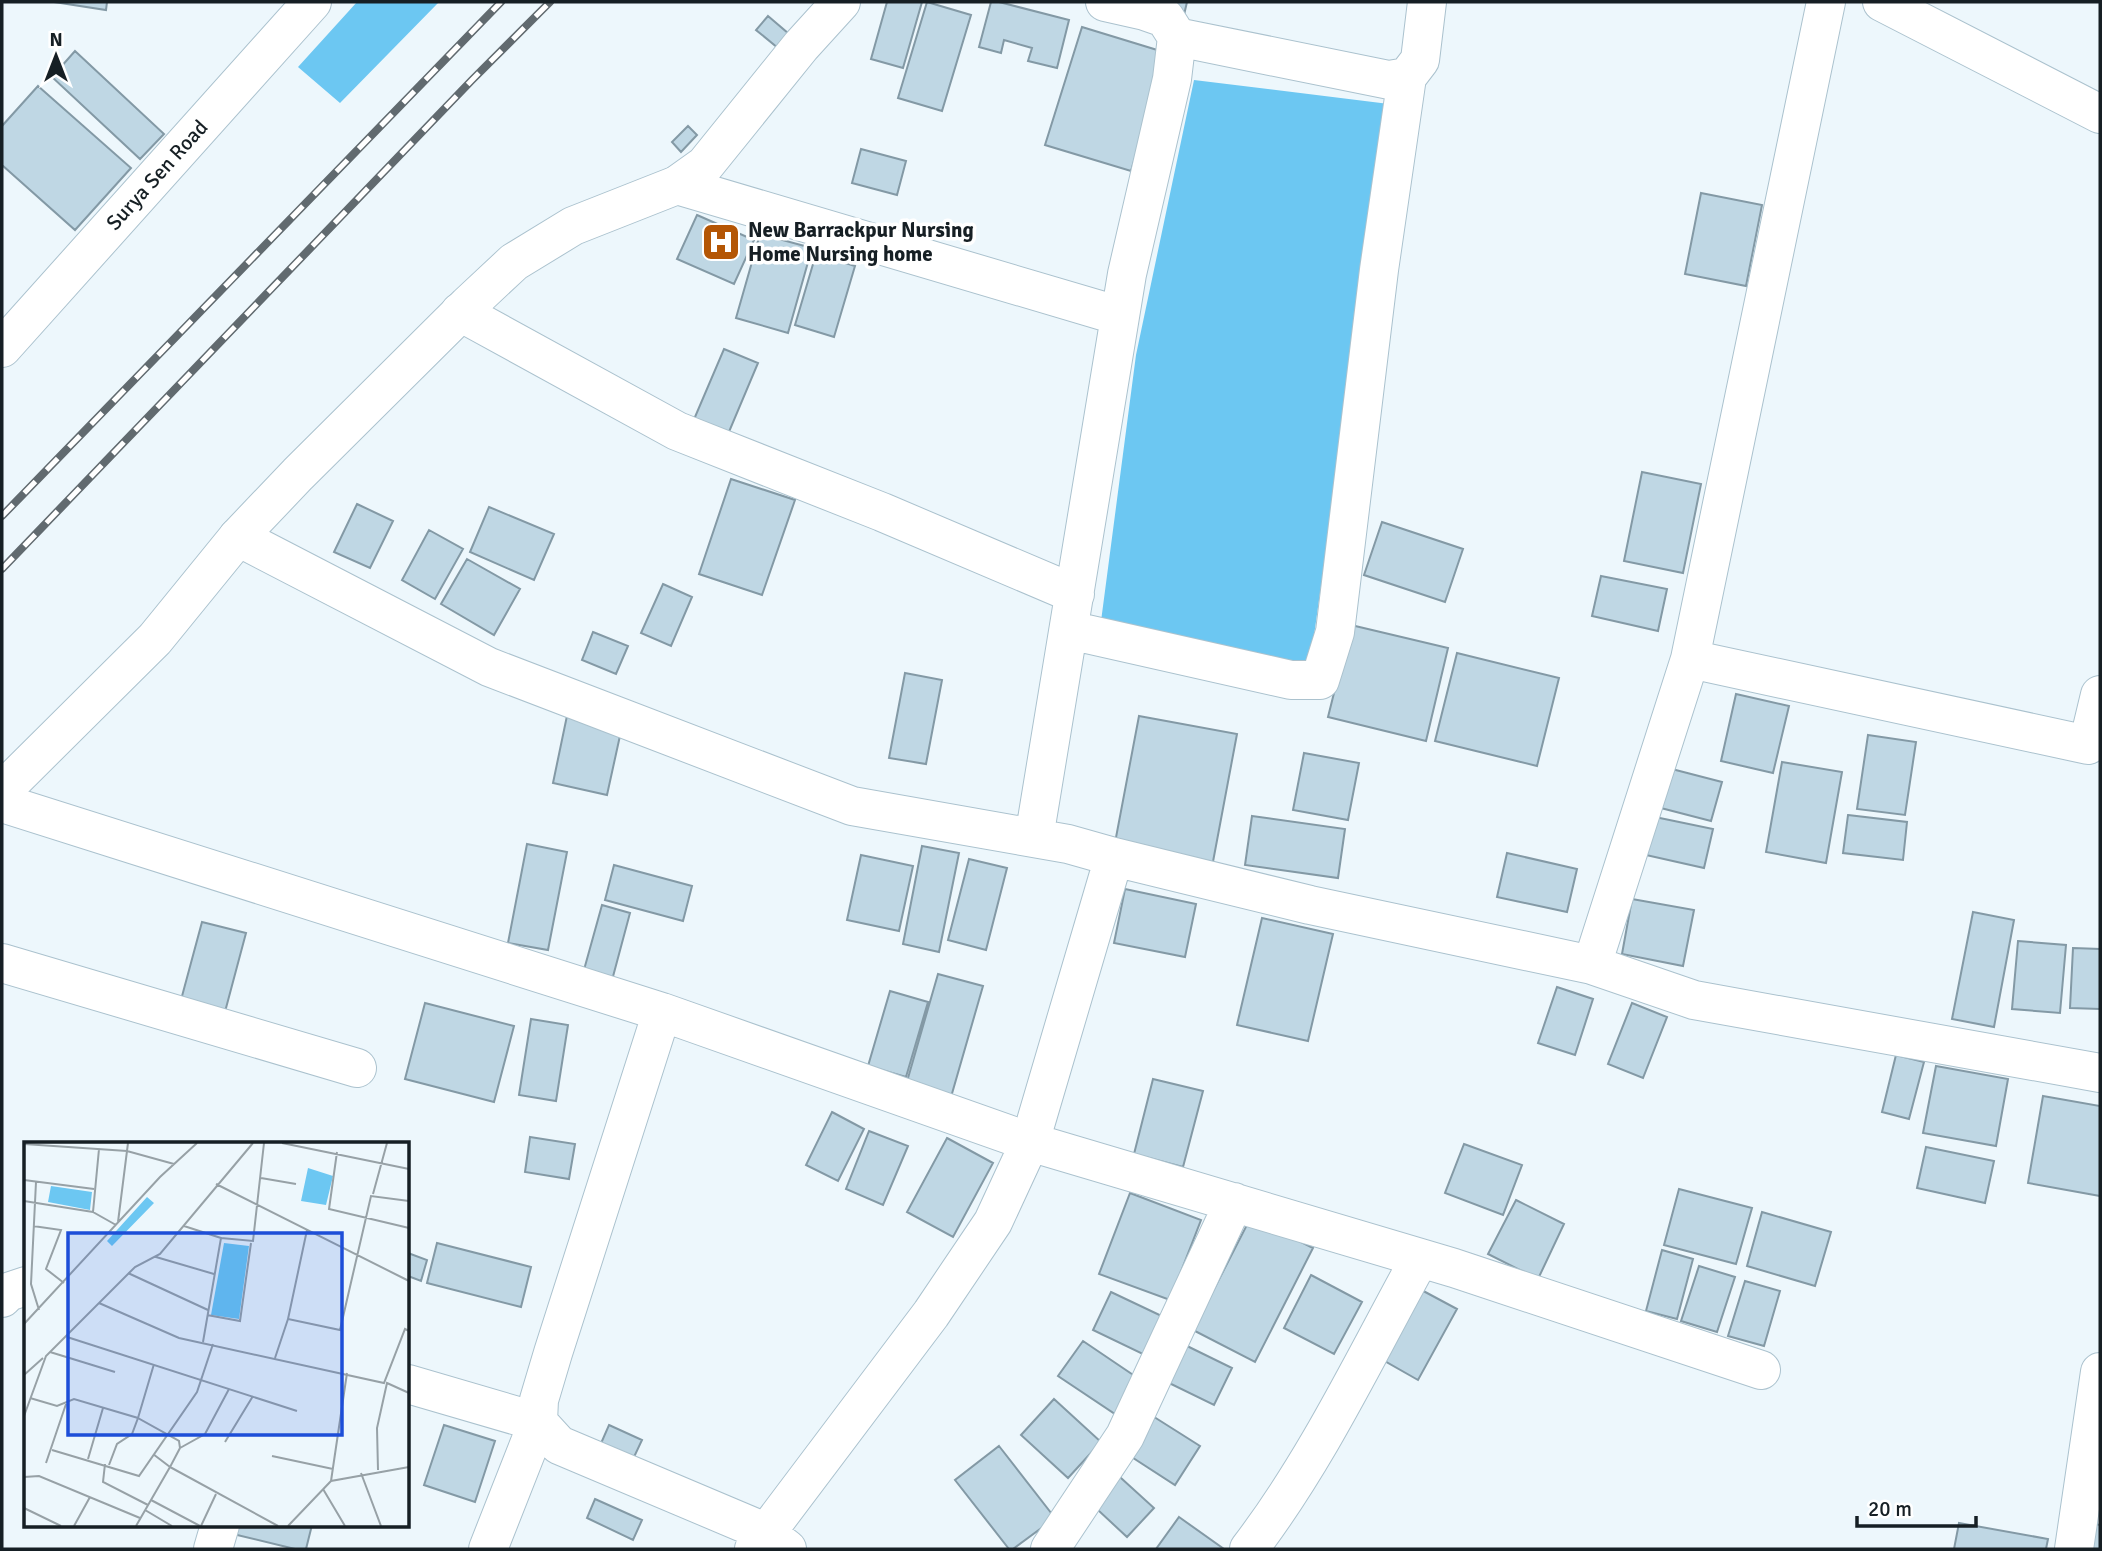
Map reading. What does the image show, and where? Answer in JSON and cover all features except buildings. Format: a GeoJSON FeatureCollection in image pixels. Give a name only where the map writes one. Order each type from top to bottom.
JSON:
{"type":"FeatureCollection","features":[{"type":"Feature","properties":{"kind":"street","name":"Surya Sen Road"},"geometry":{"type":"LineString","coordinates":[[2,348],[312,2]]}},
{"type":"Feature","properties":{"kind":"street"},"geometry":{"type":"LineString","coordinates":[[2,792],[155,639],[238,537],[460,312],[514,262],[573,226],[677,185],[705,165],[801,46],[841,2]]}},
{"type":"Feature","properties":{"kind":"street"},"geometry":{"type":"LineString","coordinates":[[1034,838],[1126,274],[1172,79],[1177,37],[1166,18],[1105,2]]}},
{"type":"Feature","properties":{"kind":"street"},"geometry":{"type":"LineString","coordinates":[[460,312],[677,431],[882,512],[1072,612],[1291,680],[1320,680],[1335,632],[1379,270],[1407,77],[1420,60],[1427,2]]}},
{"type":"Feature","properties":{"kind":"street"},"geometry":{"type":"LineString","coordinates":[[1592,965],[1690,659],[1826,2]]}},
{"type":"Feature","properties":{"kind":"street"},"geometry":{"type":"LineString","coordinates":[[1882,2],[2100,114]]}},
{"type":"Feature","properties":{"kind":"street"},"geometry":{"type":"LineString","coordinates":[[1177,37],[1389,80],[1407,77]]}},
{"type":"Feature","properties":{"kind":"street"},"geometry":{"type":"LineString","coordinates":[[677,185],[1120,316]]}},
{"type":"Feature","properties":{"kind":"street"},"geometry":{"type":"LineString","coordinates":[[238,537],[489,667],[852,806],[1068,844],[1310,905],[1592,965],[1694,1000],[2100,1073]]}},
{"type":"Feature","properties":{"kind":"street"},"geometry":{"type":"LineString","coordinates":[[1690,659],[2088,745],[2100,695]]}},
{"type":"Feature","properties":{"kind":"street"},"geometry":{"type":"LineString","coordinates":[[2,803],[662,1012],[1031,1142],[1420,1258],[1761,1370]]}},
{"type":"Feature","properties":{"kind":"street"},"geometry":{"type":"LineString","coordinates":[[410,1385],[538,1422],[559,1445],[769,1544],[993,1222],[1031,1142],[1114,857]]}},
{"type":"Feature","properties":{"kind":"street"},"geometry":{"type":"LineString","coordinates":[[2,963],[358,1068]]}},
{"type":"Feature","properties":{"kind":"street"},"geometry":{"type":"LineString","coordinates":[[488,1549],[538,1422],[539,1400],[553,1353],[662,1012]]}},
{"type":"Feature","properties":{"kind":"street"},"geometry":{"type":"LineString","coordinates":[[1050,1549],[1125,1436],[1234,1202]]}},
{"type":"Feature","properties":{"kind":"street"},"geometry":{"type":"LineString","coordinates":[[1249,1549],[1275,1515],[1316,1448],[1420,1258]]}},
{"type":"Feature","properties":{"kind":"street"},"geometry":{"type":"LineString","coordinates":[[2,1298],[8,1292],[24,1287]]}},
{"type":"Feature","properties":{"kind":"street"},"geometry":{"type":"LineString","coordinates":[[2074,1549],[2100,1372]]}},
{"type":"Feature","properties":{"kind":"street"},"geometry":{"type":"LineString","coordinates":[[213,1549],[220,1526]]}},
{"type":"Feature","properties":{"kind":"water"},"geometry":{"type":"Polygon","coordinates":[[[357,2],[439,2],[340,103],[298,67],[357,2]]]}},
{"type":"Feature","properties":{"kind":"water"},"geometry":{"type":"Polygon","coordinates":[[[1194,80],[1389,104],[1310,664],[1100,629],[1136,355],[1194,80]]]}},
{"type":"Feature","properties":{"kind":"railway"},"geometry":{"type":"LineString","coordinates":[[2,516],[501,2]]}},
{"type":"Feature","properties":{"kind":"railway"},"geometry":{"type":"LineString","coordinates":[[2,569],[550,2]]}},
{"type":"Feature","properties":{"kind":"place","name":"New Barrackpur Nursing Home Nursing home"},"geometry":{"type":"Point","coordinates":[721,242]}}]}
